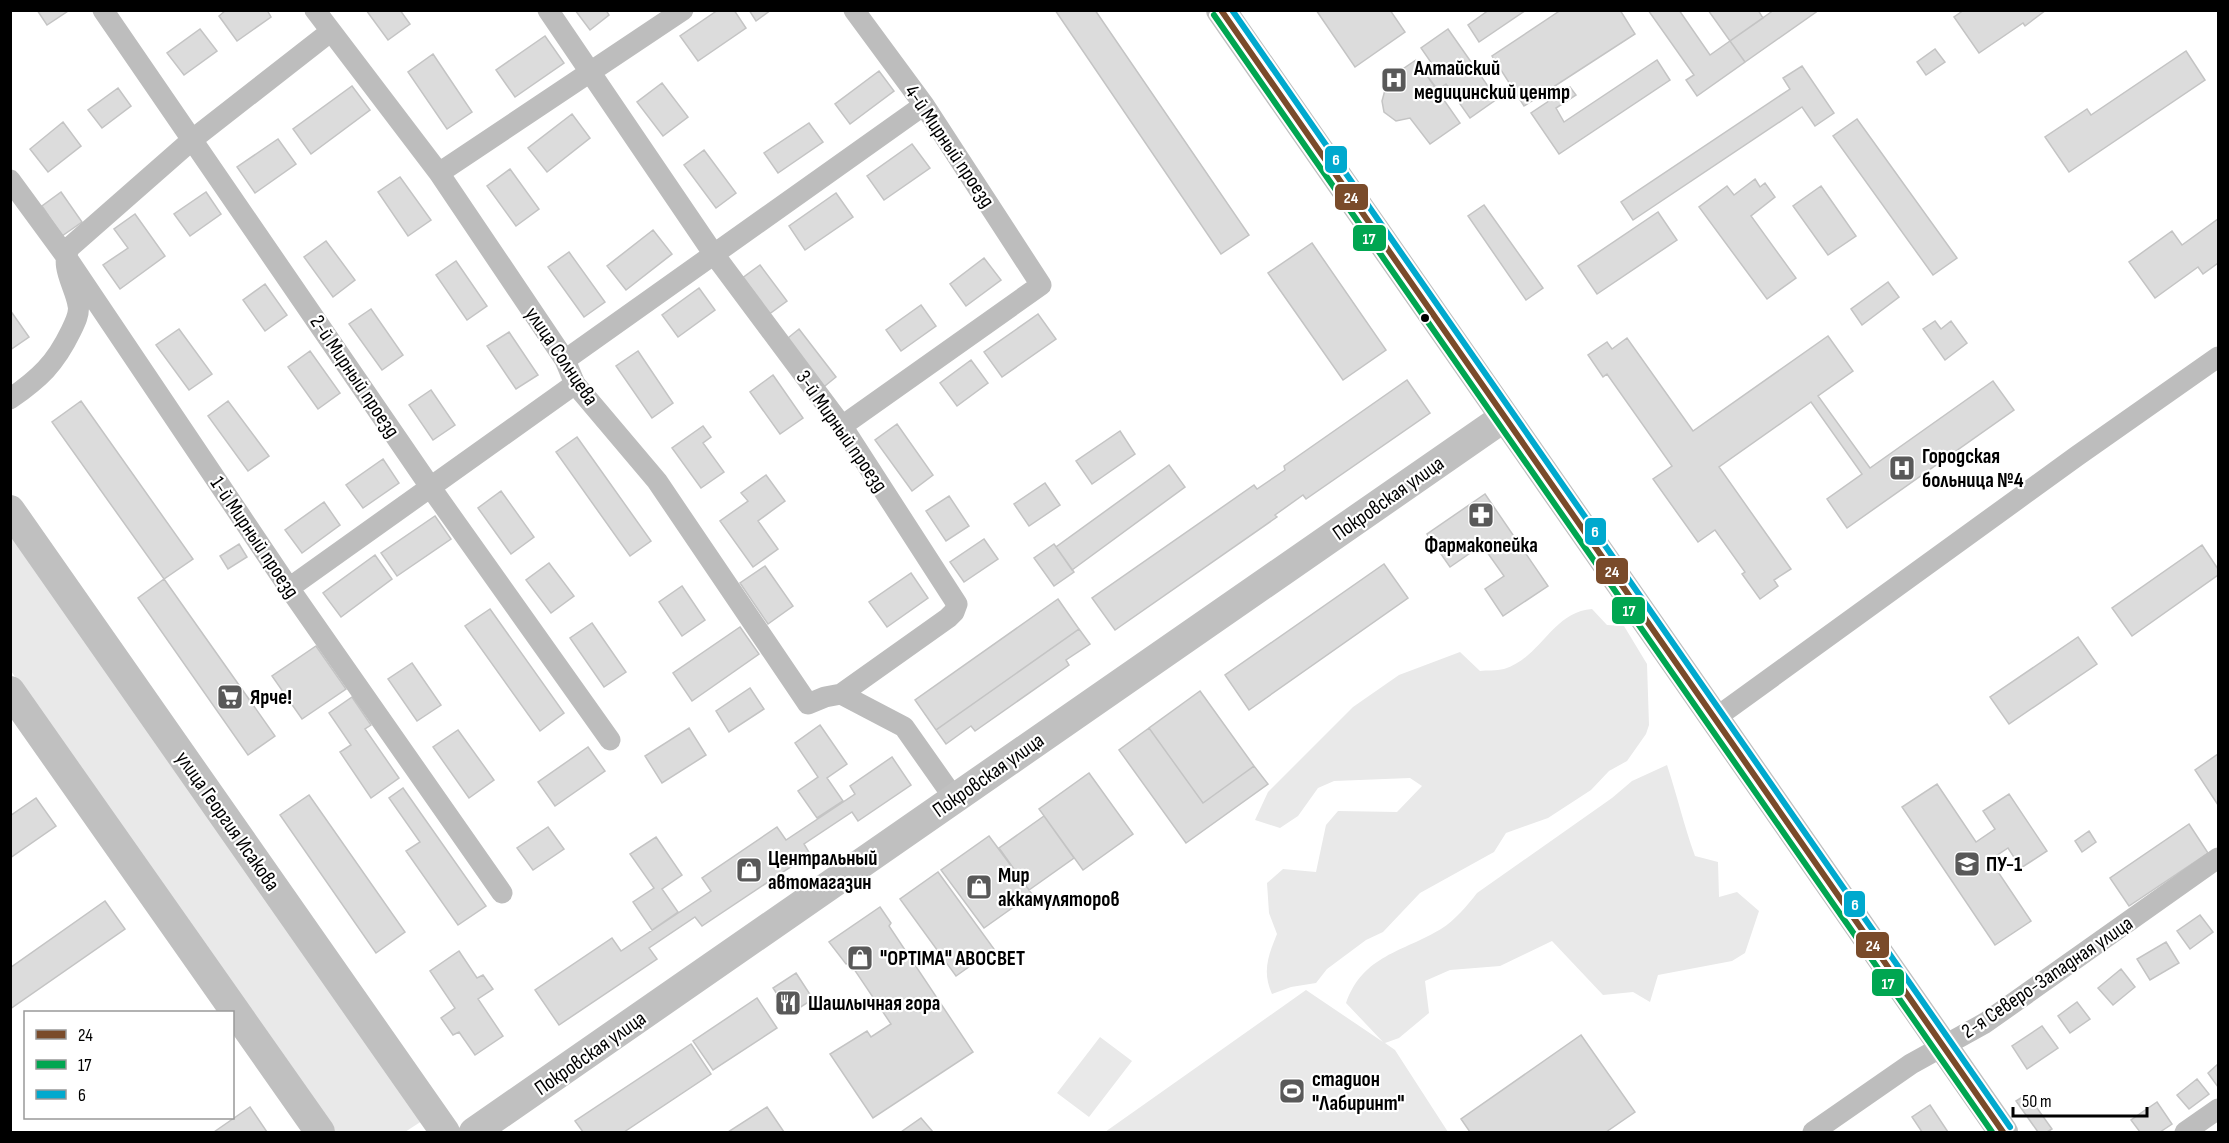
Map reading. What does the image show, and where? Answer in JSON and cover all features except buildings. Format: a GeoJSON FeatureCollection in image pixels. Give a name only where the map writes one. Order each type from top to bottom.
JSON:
{"type":"FeatureCollection","features":[{"type":"Feature","properties":{"kind":"street","name":"2-й Мирный проезд"},"geometry":{"type":"LineString","coordinates":[[103,10],[431,488],[610,740]]}},
{"type":"Feature","properties":{"kind":"street","name":"улица Солнцева"},"geometry":{"type":"LineString","coordinates":[[315,10],[439,173],[565,360],[575,384],[657,481],[808,704],[841,694]]}},
{"type":"Feature","properties":{"kind":"street","name":"3-й Мирный проезд"},"geometry":{"type":"LineString","coordinates":[[548,10],[714,253],[842,426],[957,604],[954,612],[948,618],[841,694]]}},
{"type":"Feature","properties":{"kind":"street"},"geometry":{"type":"LineString","coordinates":[[439,173],[683,10]]}},
{"type":"Feature","properties":{"kind":"street","name":"4-й Мирный проезд"},"geometry":{"type":"LineString","coordinates":[[842,426],[1041,285],[924,105],[854,10]]}},
{"type":"Feature","properties":{"kind":"street"},"geometry":{"type":"LineString","coordinates":[[1221,10],[1503,418],[2003,1132]]}},
{"type":"Feature","properties":{"kind":"street"},"geometry":{"type":"LineString","coordinates":[[10,399],[51,367],[61,353],[76,321],[79,307],[65,255],[69,247],[193,139],[330,32]]}},
{"type":"Feature","properties":{"kind":"street"},"geometry":{"type":"LineString","coordinates":[[565,360],[924,105]]}},
{"type":"Feature","properties":{"kind":"street","name":"1-й Мирный проезд"},"geometry":{"type":"LineString","coordinates":[[10,180],[65,255],[289,588],[502,892]]}},
{"type":"Feature","properties":{"kind":"street"},"geometry":{"type":"LineString","coordinates":[[1714,719],[2077,456],[2218,357]]}},
{"type":"Feature","properties":{"kind":"street"},"geometry":{"type":"LineString","coordinates":[[289,588],[575,384]]}},
{"type":"Feature","properties":{"kind":"street","name":"Покровская улица"},"geometry":{"type":"LineString","coordinates":[[474,1132],[1503,418]]}},
{"type":"Feature","properties":{"kind":"street","name":"улица Георгия Исакова"},"geometry":{"type":"LineString","coordinates":[[10,510],[445,1132]]}},
{"type":"Feature","properties":{"kind":"street"},"geometry":{"type":"LineString","coordinates":[[10,691],[320,1132]]}},
{"type":"Feature","properties":{"kind":"street"},"geometry":{"type":"LineString","coordinates":[[841,694],[904,727],[954,798]]}},
{"type":"Feature","properties":{"kind":"street","name":"2-я Северо-Западная улица"},"geometry":{"type":"LineString","coordinates":[[1813,1132],[1911,1064],[1985,1023],[2218,858]]}},
{"type":"Feature","properties":{"kind":"street"},"geometry":{"type":"LineString","coordinates":[[2185,1132],[2218,1109]]}},
{"type":"Feature","properties":{"kind":"shaded area"},"geometry":{"type":"Polygon","coordinates":[[[10,525],[425,1119],[405,1132],[333,1132],[11,671],[10,525]]]}},
{"type":"Feature","properties":{"kind":"shaded area"},"geometry":{"type":"Polygon","coordinates":[[[1592,609],[1607,625],[1624,626],[1647,664],[1649,725],[1646,734],[1627,761],[1609,771],[1591,790],[1548,818],[1506,833],[1494,852],[1420,893],[1383,932],[1366,940],[1327,969],[1316,983],[1291,987],[1272,994],[1267,978],[1267,964],[1277,934],[1269,913],[1267,883],[1283,869],[1316,872],[1326,825],[1338,811],[1397,812],[1422,786],[1410,778],[1334,781],[1318,788],[1298,816],[1280,828],[1255,820],[1268,792],[1353,707],[1399,675],[1460,652],[1480,671],[1504,669],[1528,655],[1567,618],[1578,612],[1592,609]]]}},
{"type":"Feature","properties":{"kind":"shaded area"},"geometry":{"type":"Polygon","coordinates":[[[1667,765],[1695,856],[1718,862],[1719,897],[1737,892],[1759,911],[1745,953],[1732,961],[1658,975],[1650,1002],[1633,992],[1603,995],[1552,941],[1500,966],[1450,970],[1425,981],[1429,1013],[1399,1038],[1385,1043],[1395,1050],[1448,1132],[1105,1132],[1306,990],[1383,1042],[1346,1003],[1353,987],[1363,974],[1386,957],[1441,929],[1477,893],[1612,798],[1632,781],[1667,765]]]}},
{"type":"Feature","properties":{"kind":"shaded area"},"geometry":{"type":"Polygon","coordinates":[[[1100,1037],[1132,1061],[1089,1117],[1057,1093],[1100,1037]]]}},
{"type":"Feature","properties":{"kind":"transit line","name":"24"},"geometry":{"type":"LineString","coordinates":[[1221,10],[2003,1132]]}},
{"type":"Feature","properties":{"kind":"transit line","name":"6"},"geometry":{"type":"LineString","coordinates":[[1232,10],[2010,1127]]}},
{"type":"Feature","properties":{"kind":"transit line","name":"17"},"geometry":{"type":"LineString","coordinates":[[1214,15],[1992,1132]]}},
{"type":"Feature","properties":{"kind":"place","name":"Алтайский медицинский центр"},"geometry":{"type":"Point","coordinates":[1394,80]}},
{"type":"Feature","properties":{"kind":"place","name":"Городская больница №4"},"geometry":{"type":"Point","coordinates":[1902,468]}},
{"type":"Feature","properties":{"kind":"place","name":"Фармакопейка"},"geometry":{"type":"Point","coordinates":[1481,515]}},
{"type":"Feature","properties":{"kind":"place","name":"Ярче!"},"geometry":{"type":"Point","coordinates":[230,697]}},
{"type":"Feature","properties":{"kind":"place","name":"ПУ-1"},"geometry":{"type":"Point","coordinates":[1967,864]}},
{"type":"Feature","properties":{"kind":"place","name":"Центральный автомагазин"},"geometry":{"type":"Point","coordinates":[749,870]}},
{"type":"Feature","properties":{"kind":"place","name":"Мир аккамуляторов"},"geometry":{"type":"Point","coordinates":[979,887]}},
{"type":"Feature","properties":{"kind":"place","name":"\"OPTIMA\" АВОСВЕТ"},"geometry":{"type":"Point","coordinates":[860,958]}},
{"type":"Feature","properties":{"kind":"place","name":"Шашлычная гора"},"geometry":{"type":"Point","coordinates":[788,1003]}},
{"type":"Feature","properties":{"kind":"place","name":"стадион \"Лабиринт\""},"geometry":{"type":"Point","coordinates":[1292,1091]}}]}
